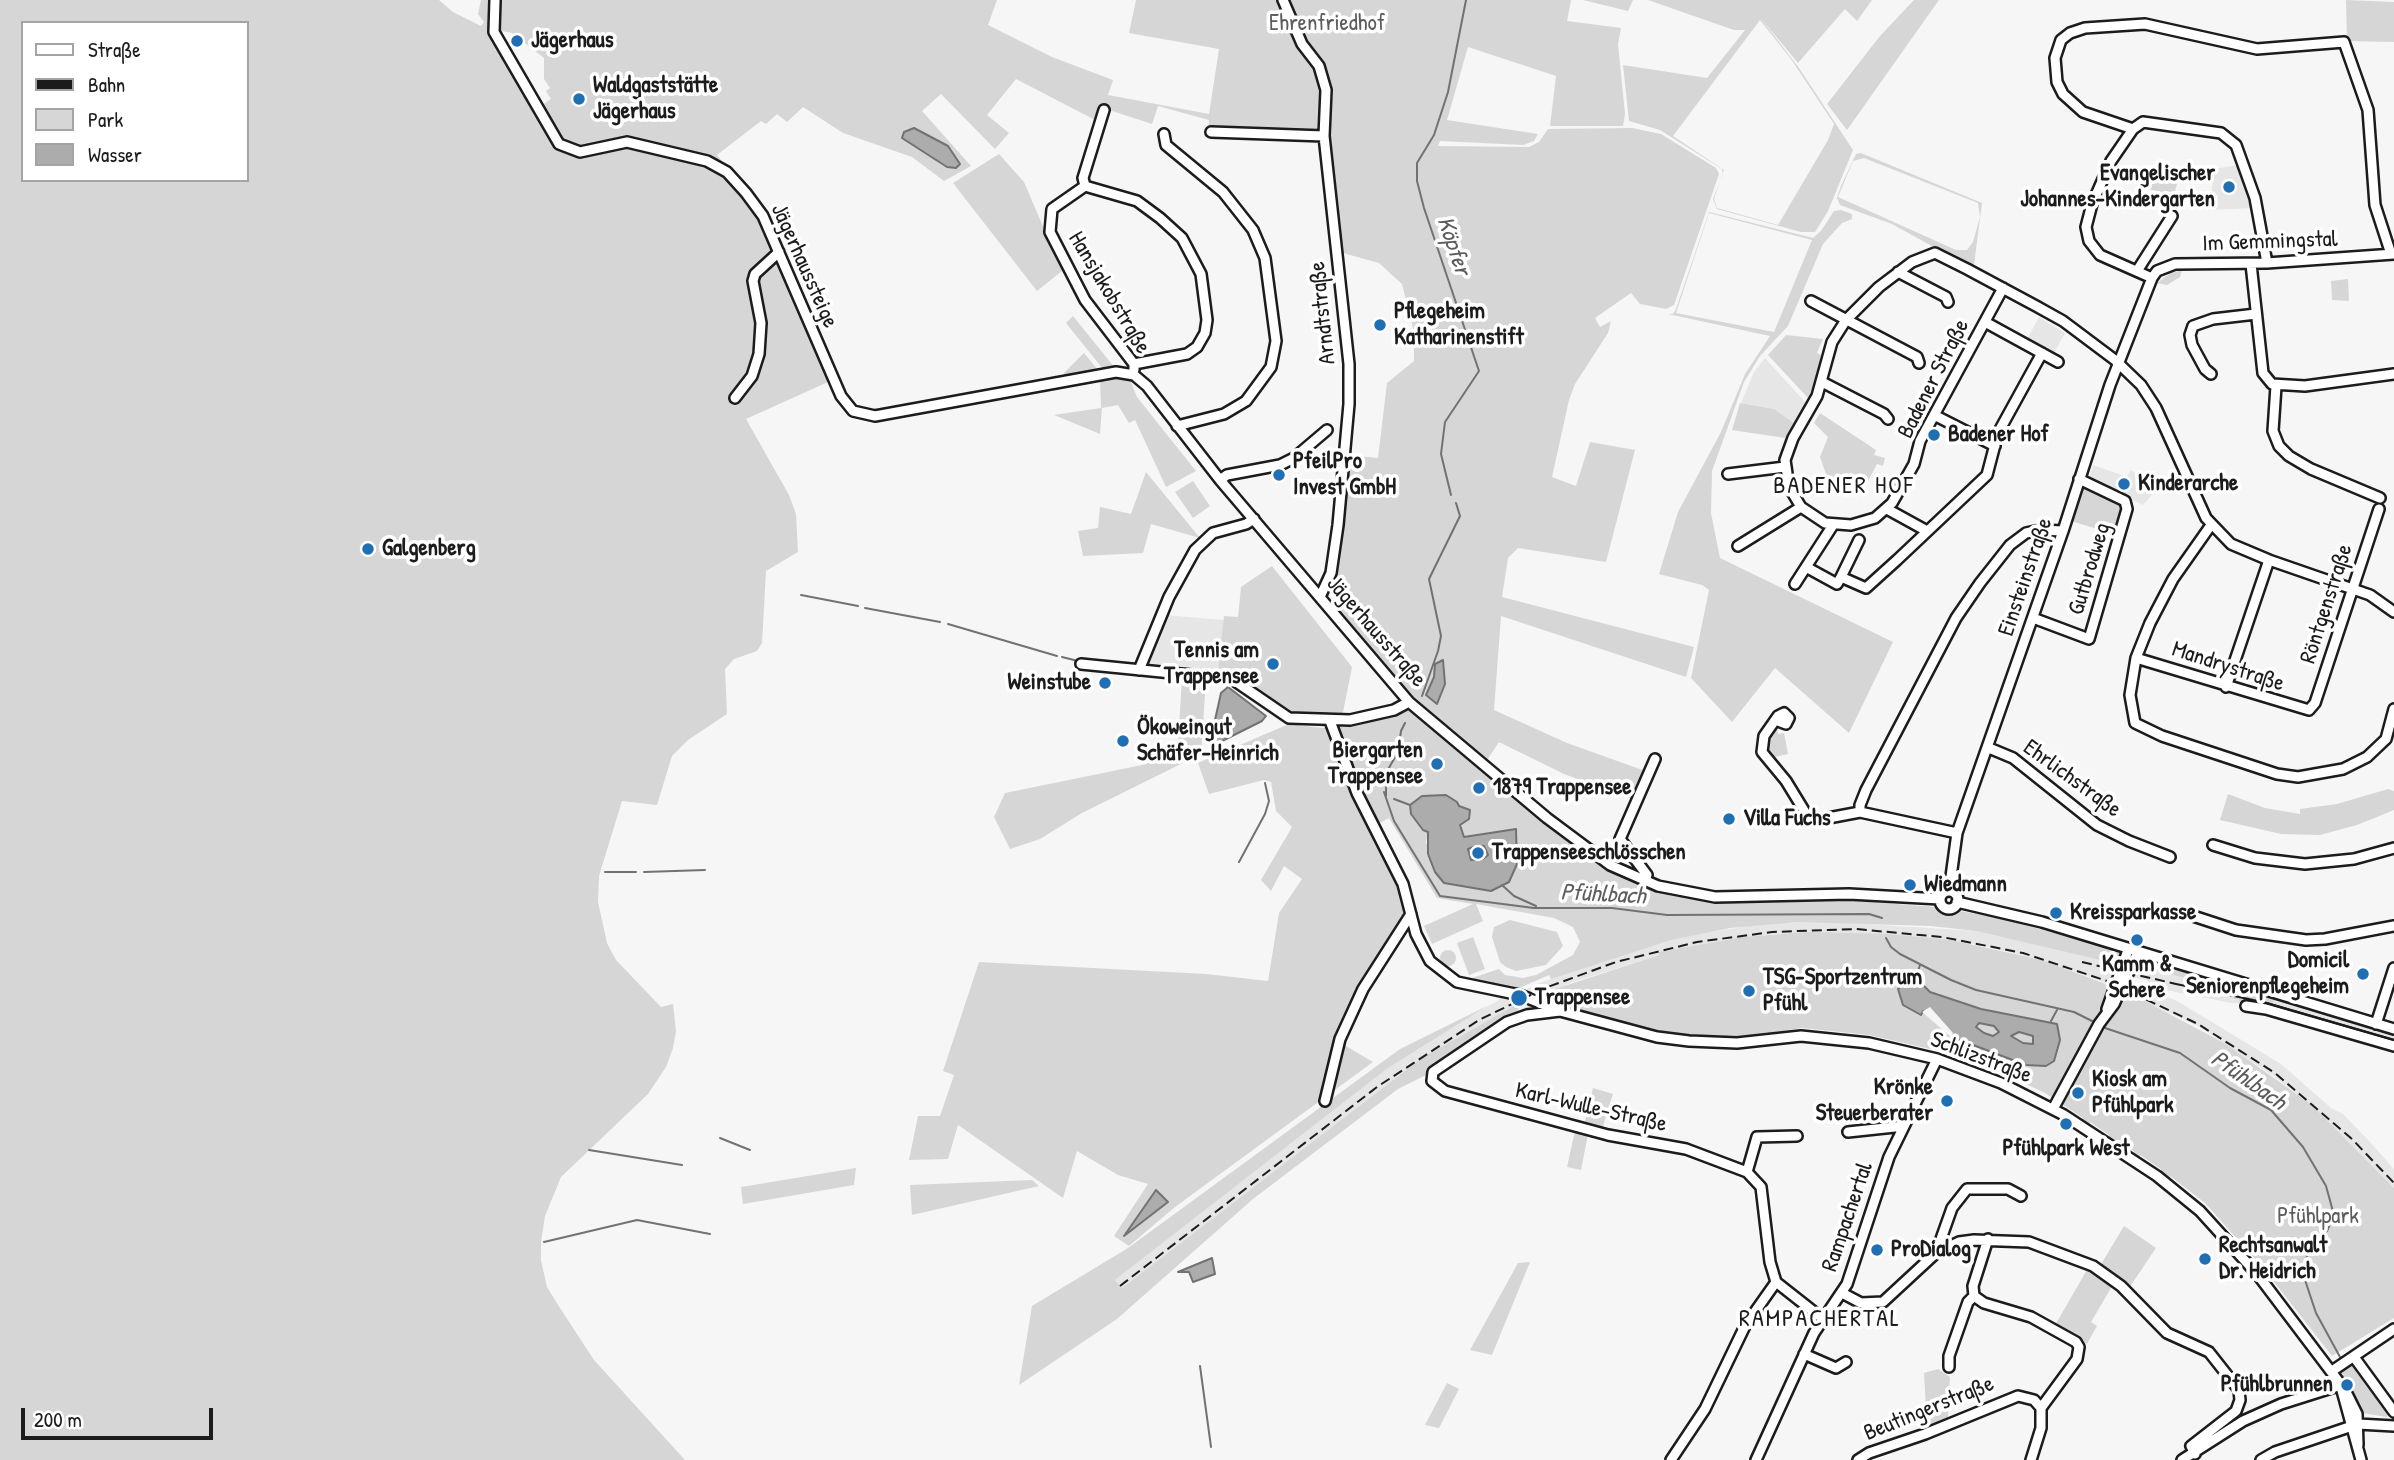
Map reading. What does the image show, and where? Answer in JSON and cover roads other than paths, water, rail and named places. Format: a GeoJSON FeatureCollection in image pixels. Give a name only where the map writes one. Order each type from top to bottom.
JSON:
{"type":"FeatureCollection","features":[{"type":"Feature","properties":{"kind":"street","name":"Jägerhaussteige"},"geometry":{"type":"LineString","coordinates":[[495,0],[493,28],[508,60],[559,144],[580,152],[628,142],[707,161],[727,172],[751,198],[779,252],[837,388],[853,411],[875,416],[1116,372],[1134,375]]}},
{"type":"Feature","properties":{"kind":"street","name":"Arndtstraße"},"geometry":{"type":"LineString","coordinates":[[1283,0],[1302,44],[1319,66],[1326,90],[1324,136],[1349,365],[1349,396],[1338,525],[1331,573],[1320,597]]}},
{"type":"Feature","properties":{"kind":"street"},"geometry":{"type":"LineString","coordinates":[[2133,129],[2083,112],[2063,94],[2056,77],[2055,58],[2061,40],[2070,33],[2085,28],[2145,24],[2180,29],[2239,47],[2269,50],[2344,42],[2368,110],[2375,205],[2392,256]]}},
{"type":"Feature","properties":{"kind":"street"},"geometry":{"type":"LineString","coordinates":[[1104,110],[1083,178],[1085,186],[1107,190],[1136,201],[1160,218],[1182,239],[1201,274],[1207,320],[1205,333],[1197,347],[1187,354],[1134,364]]}},
{"type":"Feature","properties":{"kind":"street"},"geometry":{"type":"LineString","coordinates":[[2152,278],[2117,265],[2100,255],[2089,241],[2086,226],[2092,204],[2111,161],[2133,129],[2143,122],[2152,121],[2228,137],[2236,145],[2248,173],[2261,223],[2267,263]]}},
{"type":"Feature","properties":{"kind":"street"},"geometry":{"type":"LineString","coordinates":[[1211,132],[1324,136]]}},
{"type":"Feature","properties":{"kind":"street"},"geometry":{"type":"LineString","coordinates":[[1164,134],[1166,145],[1223,192],[1253,230],[1265,258],[1276,341],[1270,367],[1246,401],[1224,414],[1177,426]]}},
{"type":"Feature","properties":{"kind":"street","name":"Hansjakobstraße"},"geometry":{"type":"LineString","coordinates":[[1085,186],[1052,209],[1050,232],[1085,300],[1134,364],[1134,375]]}},
{"type":"Feature","properties":{"kind":"street"},"geometry":{"type":"LineString","coordinates":[[2137,271],[2172,216]]}},
{"type":"Feature","properties":{"kind":"street"},"geometry":{"type":"LineString","coordinates":[[734,398],[752,376],[759,354],[761,323],[753,281],[755,274],[779,252]]}},
{"type":"Feature","properties":{"kind":"street"},"geometry":{"type":"LineString","coordinates":[[1927,531],[1886,509],[1862,523],[1833,525],[1816,519],[1801,507],[1788,487],[1785,467],[1789,445],[1822,382],[1832,342],[1846,320],[1898,272],[1921,257],[1935,253],[2063,321],[2118,363],[2141,385],[2156,408],[2211,525],[2231,544],[2269,561],[2370,595],[2394,612]]}},
{"type":"Feature","properties":{"kind":"street","name":"Im Gemmingstal"},"geometry":{"type":"LineString","coordinates":[[2152,278],[2157,271],[2175,264],[2251,264],[2392,256]]}},
{"type":"Feature","properties":{"kind":"street"},"geometry":{"type":"LineString","coordinates":[[2251,264],[2263,373],[2276,386],[2305,386],[2394,374]]}},
{"type":"Feature","properties":{"kind":"street","name":"Badener Straße"},"geometry":{"type":"LineString","coordinates":[[1898,272],[1946,298],[1948,302]]}},
{"type":"Feature","properties":{"kind":"street","name":"Einsteinstraße"},"geometry":{"type":"LineString","coordinates":[[1949,891],[1958,833],[2118,363],[2152,278]]}},
{"type":"Feature","properties":{"kind":"street","name":"Badener Straße"},"geometry":{"type":"LineString","coordinates":[[1886,509],[1904,484],[1934,415],[2003,288]]}},
{"type":"Feature","properties":{"kind":"street","name":"Badener Straße"},"geometry":{"type":"LineString","coordinates":[[1811,301],[1917,357],[1919,363]]}},
{"type":"Feature","properties":{"kind":"street"},"geometry":{"type":"LineString","coordinates":[[2211,374],[2205,369],[2192,345],[2190,335],[2193,326],[2213,319],[2256,314]]}},
{"type":"Feature","properties":{"kind":"street"},"geometry":{"type":"LineString","coordinates":[[1985,322],[2058,362]]}},
{"type":"Feature","properties":{"kind":"street"},"geometry":{"type":"LineString","coordinates":[[1841,577],[1866,588],[1987,475],[1998,433],[2042,353]]}},
{"type":"Feature","properties":{"kind":"street","name":"Jägerhausstraße"},"geometry":{"type":"LineString","coordinates":[[1134,375],[1147,386],[1220,480],[1409,702],[1610,865],[1645,881],[1715,897],[1849,894],[1940,899]]}},
{"type":"Feature","properties":{"kind":"street","name":"Badener Straße"},"geometry":{"type":"LineString","coordinates":[[1822,382],[1884,414],[1888,419]]}},
{"type":"Feature","properties":{"kind":"street"},"geometry":{"type":"LineString","coordinates":[[2276,386],[2273,431],[2279,446],[2289,456],[2311,469],[2380,498]]}},
{"type":"Feature","properties":{"kind":"street"},"geometry":{"type":"LineString","coordinates":[[1934,415],[1995,446]]}},
{"type":"Feature","properties":{"kind":"street"},"geometry":{"type":"LineString","coordinates":[[1220,480],[1227,475],[1280,465],[1294,458],[1327,430]]}},
{"type":"Feature","properties":{"kind":"street"},"geometry":{"type":"LineString","coordinates":[[1728,474],[1785,467]]}},
{"type":"Feature","properties":{"kind":"street","name":"Gutbrodweg"},"geometry":{"type":"LineString","coordinates":[[2033,618],[2089,639],[2127,509],[2125,501],[2079,479]]}},
{"type":"Feature","properties":{"kind":"street"},"geometry":{"type":"LineString","coordinates":[[1738,546],[1801,507]]}},
{"type":"Feature","properties":{"kind":"street","name":"Röntgenstraße"},"geometry":{"type":"LineString","coordinates":[[2309,710],[2315,704],[2379,509]]}},
{"type":"Feature","properties":{"kind":"street"},"geometry":{"type":"LineString","coordinates":[[1139,670],[1164,608],[1195,550],[1213,533],[1246,524],[1254,519]]}},
{"type":"Feature","properties":{"kind":"street"},"geometry":{"type":"LineString","coordinates":[[1795,584],[1833,525]]}},
{"type":"Feature","properties":{"kind":"street"},"geometry":{"type":"LineString","coordinates":[[2211,525],[2173,579],[2150,623],[2136,658],[2130,695],[2135,723],[2162,736],[2277,774],[2298,777],[2343,769],[2367,757],[2386,739],[2394,709]]}},
{"type":"Feature","properties":{"kind":"street"},"geometry":{"type":"LineString","coordinates":[[1860,811],[1866,790],[1968,599],[2015,540],[2033,530],[2063,531]]}},
{"type":"Feature","properties":{"kind":"street"},"geometry":{"type":"LineString","coordinates":[[1806,567],[1837,584],[1859,540]]}},
{"type":"Feature","properties":{"kind":"street"},"geometry":{"type":"LineString","coordinates":[[2226,687],[2269,561]]}},
{"type":"Feature","properties":{"kind":"street","name":"Mandrystraße"},"geometry":{"type":"LineString","coordinates":[[2136,658],[2309,710]]}},
{"type":"Feature","properties":{"kind":"street"},"geometry":{"type":"LineString","coordinates":[[1081,664],[1232,679],[1289,718],[1330,721],[1360,719],[1394,710],[1409,702]]}},
{"type":"Feature","properties":{"kind":"street"},"geometry":{"type":"LineString","coordinates":[[1330,721],[1357,793],[1401,878],[1424,953],[1448,977],[1464,984],[1532,999],[1560,1011]]}},
{"type":"Feature","properties":{"kind":"street"},"geometry":{"type":"LineString","coordinates":[[1778,721],[1765,736],[1762,752],[1786,781],[1805,815],[1818,820],[1860,811],[1958,833]]}},
{"type":"Feature","properties":{"kind":"street","name":"Ehrlichstraße"},"geometry":{"type":"LineString","coordinates":[[1989,748],[2013,758],[2097,825],[2170,857]]}},
{"type":"Feature","properties":{"kind":"street"},"geometry":{"type":"LineString","coordinates":[[1645,881],[1647,875],[1620,839],[1655,759]]}},
{"type":"Feature","properties":{"kind":"street"},"geometry":{"type":"LineString","coordinates":[[2213,845],[2255,858],[2305,864],[2354,859],[2394,848]]}},
{"type":"Feature","properties":{"kind":"street"},"geometry":{"type":"LineString","coordinates":[[1949,891],[1955,894],[1957,902],[1948,909],[1942,906],[1940,899],[1949,891]]}},
{"type":"Feature","properties":{"kind":"street"},"geometry":{"type":"LineString","coordinates":[[1957,902],[2020,916],[2394,1029]]}},
{"type":"Feature","properties":{"kind":"street"},"geometry":{"type":"LineString","coordinates":[[1325,1101],[1340,1039],[1363,989],[1411,914]]}},
{"type":"Feature","properties":{"kind":"street"},"geometry":{"type":"LineString","coordinates":[[2190,915],[2236,930],[2306,940],[2394,926]]}},
{"type":"Feature","properties":{"kind":"street"},"geometry":{"type":"LineString","coordinates":[[2053,1109],[2107,1009],[2114,1004],[2133,951]]}},
{"type":"Feature","properties":{"kind":"street"},"geometry":{"type":"LineString","coordinates":[[2376,1024],[2394,968]]}},
{"type":"Feature","properties":{"kind":"street"},"geometry":{"type":"LineString","coordinates":[[2245,1006],[2266,1009],[2394,1046]]}},
{"type":"Feature","properties":{"kind":"street","name":"Schlizstraße"},"geometry":{"type":"LineString","coordinates":[[1431,1077],[1438,1067],[1507,1022],[1527,1015],[1560,1011],[1657,1037],[1717,1043],[1801,1036],[1840,1038],[1937,1059],[2001,1083],[2053,1109],[2157,1176],[2200,1210],[2232,1245],[2332,1371],[2352,1401],[2354,1425]]}},
{"type":"Feature","properties":{"kind":"street","name":"Rampachertal"},"geometry":{"type":"LineString","coordinates":[[1756,1460],[1804,1354],[1823,1319],[1842,1293],[1880,1178],[1937,1059]]}},
{"type":"Feature","properties":{"kind":"street","name":"Karl-Wulle-Straße"},"geometry":{"type":"LineString","coordinates":[[1431,1077],[1434,1085],[1445,1091],[1608,1135],[1686,1149],[1747,1172]]}},
{"type":"Feature","properties":{"kind":"street","name":"Rampachertal"},"geometry":{"type":"LineString","coordinates":[[1848,1132],[1904,1126]]}},
{"type":"Feature","properties":{"kind":"street"},"geometry":{"type":"LineString","coordinates":[[1797,1136],[1757,1137],[1747,1172],[1761,1187],[1765,1202],[1770,1262],[1776,1282],[1823,1319]]}},
{"type":"Feature","properties":{"kind":"street"},"geometry":{"type":"LineString","coordinates":[[1936,1253],[1952,1208],[1967,1189],[2008,1189],[2021,1196]]}},
{"type":"Feature","properties":{"kind":"street"},"geometry":{"type":"LineString","coordinates":[[1842,1293],[1861,1303],[1883,1301],[1936,1253],[1959,1242],[1988,1239],[2045,1245],[2093,1266],[2126,1291],[2167,1333],[2209,1352],[2239,1390],[2239,1402],[2232,1414],[2191,1446],[2195,1454]]}},
{"type":"Feature","properties":{"kind":"street"},"geometry":{"type":"LineString","coordinates":[[1988,1239],[1973,1286],[1974,1296],[1984,1303],[2031,1317],[2076,1342],[2079,1347],[2077,1359],[2040,1408],[2041,1428],[2031,1460]]}},
{"type":"Feature","properties":{"kind":"street"},"geometry":{"type":"LineString","coordinates":[[1671,1460],[1705,1409],[1745,1326],[1776,1282]]}},
{"type":"Feature","properties":{"kind":"street"},"geometry":{"type":"LineString","coordinates":[[1949,1367],[1949,1356],[1968,1302],[1974,1296]]}},
{"type":"Feature","properties":{"kind":"street"},"geometry":{"type":"LineString","coordinates":[[2332,1371],[2394,1329]]}},
{"type":"Feature","properties":{"kind":"street"},"geometry":{"type":"LineString","coordinates":[[1804,1354],[1836,1368],[1846,1362]]}},
{"type":"Feature","properties":{"kind":"street"},"geometry":{"type":"LineString","coordinates":[[2354,1357],[2394,1412]]}},
{"type":"Feature","properties":{"kind":"street"},"geometry":{"type":"LineString","coordinates":[[2182,1460],[2243,1421],[2341,1385]]}},
{"type":"Feature","properties":{"kind":"street","name":"Beutingerstraße"},"geometry":{"type":"LineString","coordinates":[[1858,1460],[1869,1453],[1947,1426],[2012,1396],[2029,1398],[2040,1408]]}},
{"type":"Feature","properties":{"kind":"street"},"geometry":{"type":"LineString","coordinates":[[2354,1425],[2361,1460]]}},
{"type":"Feature","properties":{"kind":"street"},"geometry":{"type":"LineString","coordinates":[[2261,1460],[2275,1452],[2354,1425],[2394,1426]]}},
{"type":"Feature","properties":{"kind":"water"},"geometry":{"type":"Polygon","coordinates":[[[914,128],[948,146],[960,164],[956,168],[947,167],[902,138],[904,132],[914,128]]]}},
{"type":"Feature","properties":{"kind":"water"},"geometry":{"type":"Polygon","coordinates":[[[1443,660],[1445,684],[1437,704],[1426,695],[1434,677],[1435,664],[1443,660]]]}},
{"type":"Feature","properties":{"kind":"water"},"geometry":{"type":"Polygon","coordinates":[[[1228,687],[1266,716],[1262,721],[1218,743],[1211,738],[1221,693],[1228,687]]]}},
{"type":"Feature","properties":{"kind":"water"},"geometry":{"type":"Polygon","coordinates":[[[1446,795],[1459,806],[1470,810],[1469,819],[1460,825],[1464,837],[1516,829],[1517,864],[1509,882],[1491,891],[1444,883],[1435,872],[1428,854],[1428,832],[1423,830],[1411,814],[1410,805],[1422,796],[1446,795]],[[1484,846],[1468,849],[1471,860],[1483,859],[1488,855],[1484,846]]]}},
{"type":"Feature","properties":{"kind":"water"},"geometry":{"type":"Polygon","coordinates":[[[1910,980],[1923,985],[1930,992],[1981,1009],[2057,1024],[2060,1040],[2054,1061],[2046,1066],[2026,1065],[1957,1039],[1923,1011],[1921,1015],[1903,1005],[1898,989],[1910,980]],[[1979,1023],[1976,1027],[1984,1033],[1993,1036],[1999,1032],[1994,1026],[1979,1023]],[[2019,1032],[2011,1036],[2023,1043],[2033,1044],[2033,1036],[2019,1032]]]}},
{"type":"Feature","properties":{"kind":"water"},"geometry":{"type":"Polygon","coordinates":[[[1156,1190],[1168,1202],[1124,1236],[1156,1190]]]}},
{"type":"Feature","properties":{"kind":"water"},"geometry":{"type":"Polygon","coordinates":[[[1212,1258],[1215,1274],[1193,1282],[1189,1272],[1178,1272],[1212,1258]]]}},
{"type":"Feature","properties":{"kind":"waterway","name":"Köpfer"},"geometry":{"type":"LineString","coordinates":[[1451,495],[1441,454],[1445,422],[1479,371],[1424,208],[1417,181],[1417,163],[1434,135],[1448,92],[1466,0]]}},
{"type":"Feature","properties":{"kind":"waterway","name":"Köpfer"},"geometry":{"type":"LineString","coordinates":[[1422,696],[1441,636],[1429,579],[1460,516],[1456,503]]}},
{"type":"Feature","properties":{"kind":"waterway"},"geometry":{"type":"LineString","coordinates":[[801,595],[858,606]]}},
{"type":"Feature","properties":{"kind":"waterway"},"geometry":{"type":"LineString","coordinates":[[865,608],[940,622]]}},
{"type":"Feature","properties":{"kind":"waterway"},"geometry":{"type":"LineString","coordinates":[[948,624],[1057,656]]}},
{"type":"Feature","properties":{"kind":"waterway"},"geometry":{"type":"LineString","coordinates":[[1062,657],[1078,661]]}},
{"type":"Feature","properties":{"kind":"waterway","name":"Köpfer"},"geometry":{"type":"LineString","coordinates":[[1386,796],[1386,773],[1398,752],[1405,723]]}},
{"type":"Feature","properties":{"kind":"waterway"},"geometry":{"type":"LineString","coordinates":[[1239,862],[1265,814],[1269,801],[1265,783]]}},
{"type":"Feature","properties":{"kind":"waterway","name":"Pfühlbach"},"geometry":{"type":"LineString","coordinates":[[1384,792],[1394,821],[1440,896],[1534,908],[1612,908],[1667,915],[1869,914],[1882,918]]}},
{"type":"Feature","properties":{"kind":"waterway","name":"Köpfer"},"geometry":{"type":"LineString","coordinates":[[1394,799],[1410,805]]}},
{"type":"Feature","properties":{"kind":"waterway"},"geometry":{"type":"LineString","coordinates":[[644,872],[705,870]]}},
{"type":"Feature","properties":{"kind":"waterway"},"geometry":{"type":"LineString","coordinates":[[605,872],[636,872]]}},
{"type":"Feature","properties":{"kind":"waterway"},"geometry":{"type":"LineString","coordinates":[[1502,885],[1514,896],[1536,906]]}},
{"type":"Feature","properties":{"kind":"waterway","name":"Pfühlbach"},"geometry":{"type":"LineString","coordinates":[[1886,938],[1891,947],[1900,954],[1951,980],[1976,990],[2074,1012],[2092,1021]]}},
{"type":"Feature","properties":{"kind":"waterway"},"geometry":{"type":"LineString","coordinates":[[1915,980],[1920,965]]}},
{"type":"Feature","properties":{"kind":"waterway"},"geometry":{"type":"LineString","coordinates":[[2051,1021],[2057,1010]]}},
{"type":"Feature","properties":{"kind":"waterway","name":"Pfühlbach"},"geometry":{"type":"LineString","coordinates":[[2105,1028],[2180,1053],[2230,1088],[2271,1110],[2303,1147],[2326,1186],[2334,1215],[2327,1231],[2307,1255],[2304,1277],[2316,1313],[2340,1357]]}},
{"type":"Feature","properties":{"kind":"waterway"},"geometry":{"type":"LineString","coordinates":[[720,1138],[750,1150]]}},
{"type":"Feature","properties":{"kind":"waterway"},"geometry":{"type":"LineString","coordinates":[[589,1150],[682,1165]]}},
{"type":"Feature","properties":{"kind":"waterway"},"geometry":{"type":"LineString","coordinates":[[544,1242],[637,1220],[710,1234]]}},
{"type":"Feature","properties":{"kind":"waterway"},"geometry":{"type":"LineString","coordinates":[[1200,1366],[1211,1447]]}},
{"type":"Feature","properties":{"kind":"tram line"},"geometry":{"type":"LineString","coordinates":[[2176,984],[2263,1002],[2394,1040]]}},
{"type":"Feature","properties":{"kind":"railway"},"geometry":{"type":"LineString","coordinates":[[1120,1286],[1377,1087],[1479,1020],[1545,988],[1616,962],[1697,942],[1772,932],[1856,929],[1942,937],[2023,953],[2107,981],[2198,1024],[2275,1073],[2352,1139],[2394,1183]]}},
{"type":"Feature","properties":{"kind":"railway"},"geometry":{"type":"LineString","coordinates":[[2082,962],[2176,984]]}},
{"type":"Feature","properties":{"kind":"place","name":"Jägerhaus"},"geometry":{"type":"Point","coordinates":[517,41]}},
{"type":"Feature","properties":{"kind":"place","name":"Waldgaststätte Jägerhaus"},"geometry":{"type":"Point","coordinates":[579,99]}},
{"type":"Feature","properties":{"kind":"place","name":"Evangelischer Johannes-Kindergarten"},"geometry":{"type":"Point","coordinates":[2229,187]}},
{"type":"Feature","properties":{"kind":"place","name":"Pflegeheim Katharinenstift"},"geometry":{"type":"Point","coordinates":[1380,325]}},
{"type":"Feature","properties":{"kind":"place","name":"Badener Hof"},"geometry":{"type":"Point","coordinates":[1934,435]}},
{"type":"Feature","properties":{"kind":"place","name":"PfeilPro Invest GmbH"},"geometry":{"type":"Point","coordinates":[1279,475]}},
{"type":"Feature","properties":{"kind":"place","name":"Kinderarche"},"geometry":{"type":"Point","coordinates":[2124,484]}},
{"type":"Feature","properties":{"kind":"place","name":"Galgenberg"},"geometry":{"type":"Point","coordinates":[368,549]}},
{"type":"Feature","properties":{"kind":"place","name":"Tennis am Trappensee"},"geometry":{"type":"Point","coordinates":[1273,664]}},
{"type":"Feature","properties":{"kind":"place","name":"Weinstube"},"geometry":{"type":"Point","coordinates":[1105,683]}},
{"type":"Feature","properties":{"kind":"place","name":"Ökoweingut Schäfer-Heinrich"},"geometry":{"type":"Point","coordinates":[1123,741]}},
{"type":"Feature","properties":{"kind":"place","name":"Biergarten Trappensee"},"geometry":{"type":"Point","coordinates":[1437,764]}},
{"type":"Feature","properties":{"kind":"place","name":"1879 Trappensee"},"geometry":{"type":"Point","coordinates":[1479,788]}},
{"type":"Feature","properties":{"kind":"place","name":"Villa Fuchs"},"geometry":{"type":"Point","coordinates":[1729,819]}},
{"type":"Feature","properties":{"kind":"place","name":"Trappenseeschlösschen"},"geometry":{"type":"Point","coordinates":[1478,853]}},
{"type":"Feature","properties":{"kind":"place","name":"Wiedmann"},"geometry":{"type":"Point","coordinates":[1910,885]}},
{"type":"Feature","properties":{"kind":"place","name":"Kreissparkasse"},"geometry":{"type":"Point","coordinates":[2056,913]}},
{"type":"Feature","properties":{"kind":"place","name":"Kamm & Schere"},"geometry":{"type":"Point","coordinates":[2137,940]}},
{"type":"Feature","properties":{"kind":"place","name":"Domicil Seniorenpflegeheim"},"geometry":{"type":"Point","coordinates":[2363,974]}},
{"type":"Feature","properties":{"kind":"place","name":"TSG-Sportzentrum Pfühl"},"geometry":{"type":"Point","coordinates":[1749,991]}},
{"type":"Feature","properties":{"kind":"place","name":"Trappensee"},"geometry":{"type":"Point","coordinates":[1519,998]}},
{"type":"Feature","properties":{"kind":"place","name":"Kiosk am Pfühlpark"},"geometry":{"type":"Point","coordinates":[2078,1093]}},
{"type":"Feature","properties":{"kind":"place","name":"Krönke Steuerberater"},"geometry":{"type":"Point","coordinates":[1947,1101]}},
{"type":"Feature","properties":{"kind":"place","name":"Pfühlpark West"},"geometry":{"type":"Point","coordinates":[2066,1124]}},
{"type":"Feature","properties":{"kind":"place","name":"ProDialog"},"geometry":{"type":"Point","coordinates":[1877,1250]}},
{"type":"Feature","properties":{"kind":"place","name":"Rechtsanwalt Dr. Heidrich"},"geometry":{"type":"Point","coordinates":[2205,1259]}},
{"type":"Feature","properties":{"kind":"place","name":"Pfühlbrunnen"},"geometry":{"type":"Point","coordinates":[2347,1385]}},
{"type":"Feature","properties":{"kind":"district","name":"BADENER HOF"},"geometry":{"type":"Point","coordinates":[1844,487]}},
{"type":"Feature","properties":{"kind":"district","name":"RAMPACHERTAL"},"geometry":{"type":"Point","coordinates":[1820,1320]}},
{"type":"Feature","properties":{"kind":"park label","name":"Ehrenfriedhof"},"geometry":{"type":"Point","coordinates":[1327,24]}},
{"type":"Feature","properties":{"kind":"park label","name":"Pfühlpark"},"geometry":{"type":"Point","coordinates":[2318,1217]}}]}
